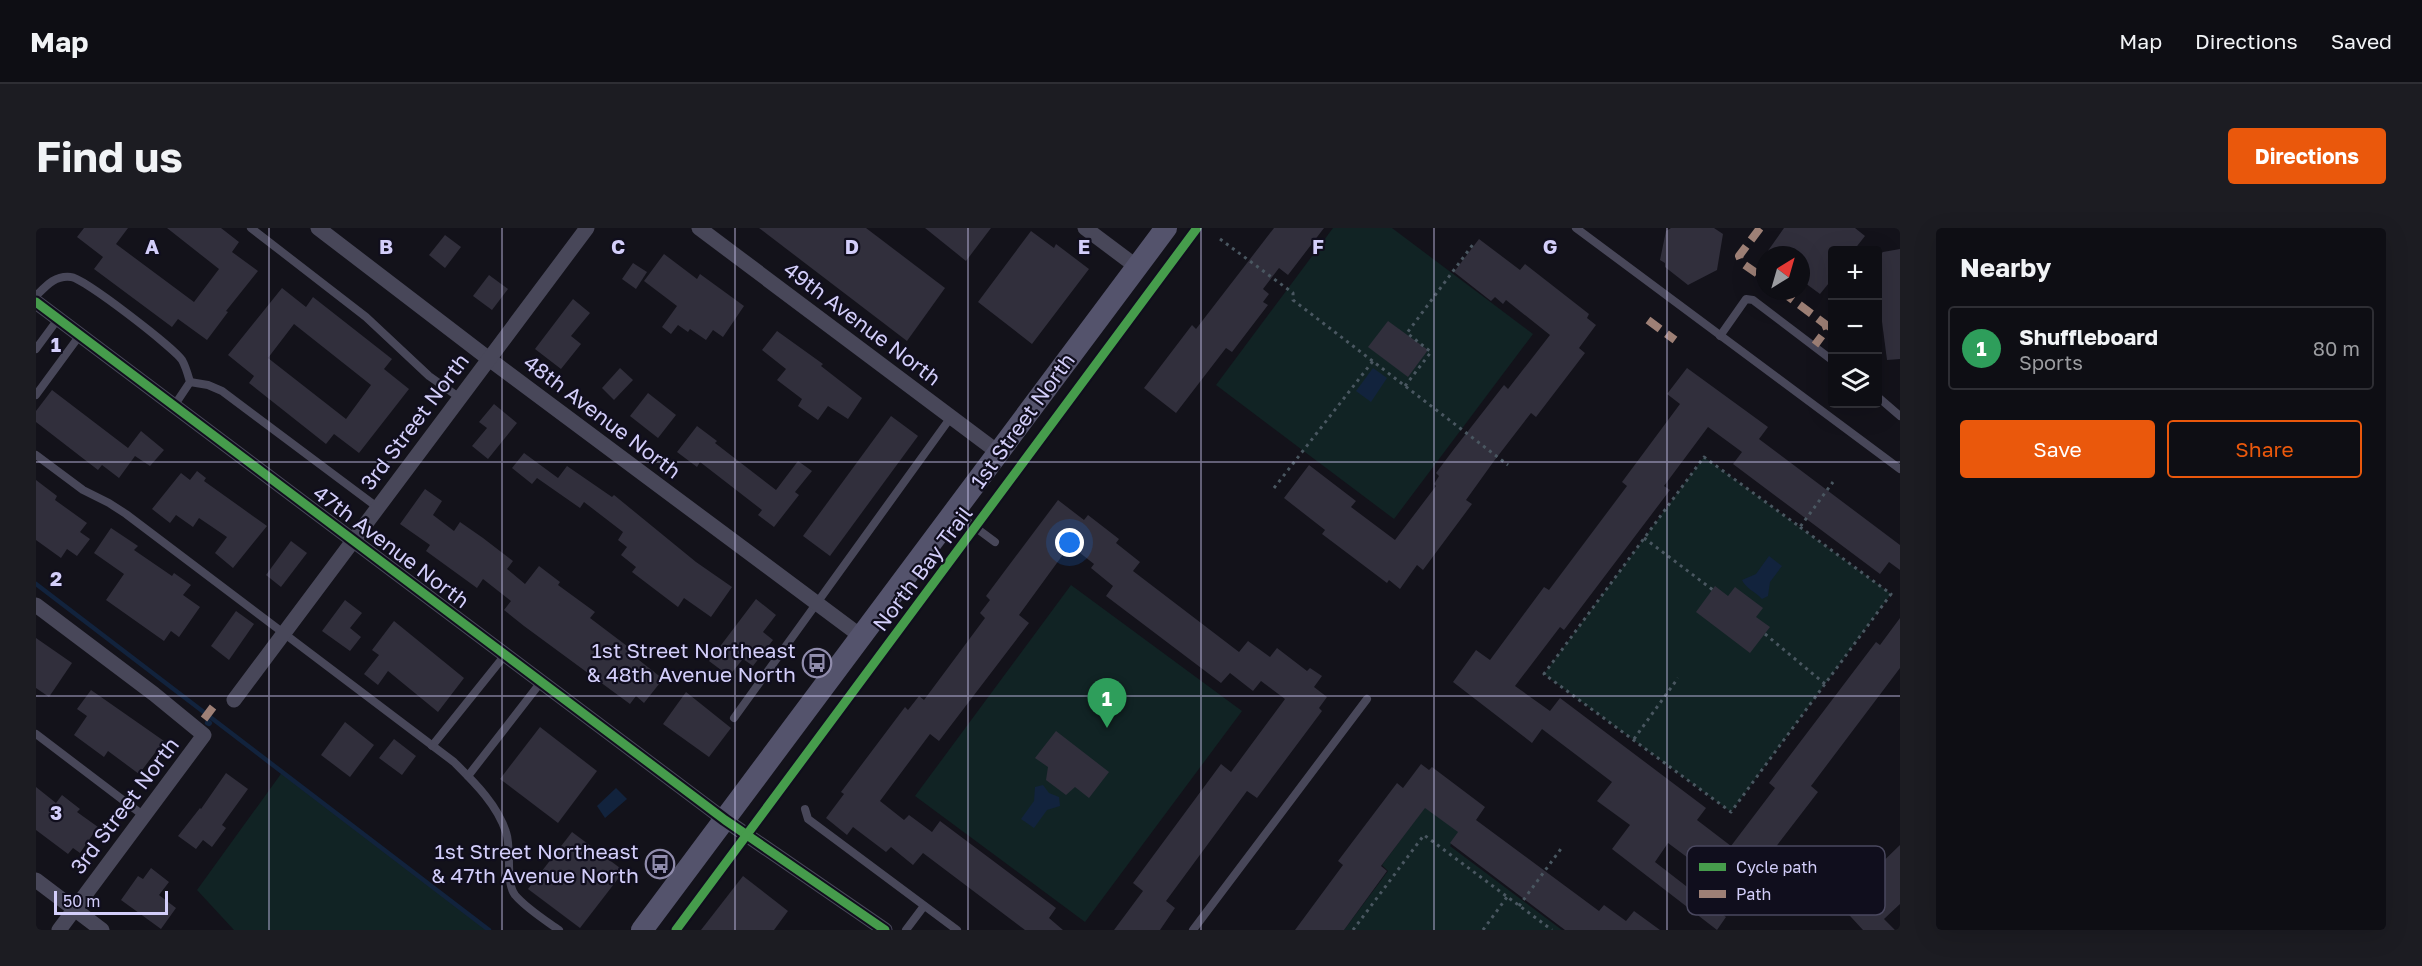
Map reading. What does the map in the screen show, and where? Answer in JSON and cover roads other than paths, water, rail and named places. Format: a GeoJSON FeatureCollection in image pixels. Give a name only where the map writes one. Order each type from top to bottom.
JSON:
{"type":"FeatureCollection","features":[{"type":"Feature","properties":{"kind":"street","name":"48th Avenue North"},"geometry":{"type":"LineString","coordinates":[[318,228],[489,360],[862,638]]}},
{"type":"Feature","properties":{"kind":"street","name":"3rd Street North"},"geometry":{"type":"LineString","coordinates":[[234,700],[587,228]]}},
{"type":"Feature","properties":{"kind":"street","name":"49th Avenue North"},"geometry":{"type":"LineString","coordinates":[[699,228],[999,453]]}},
{"type":"Feature","properties":{"kind":"street"},"geometry":{"type":"LineString","coordinates":[[1085,228],[1137,267]]}},
{"type":"Feature","properties":{"kind":"street","name":"1st Street North"},"geometry":{"type":"LineString","coordinates":[[642,930],[1166,228]]}},
{"type":"Feature","properties":{"kind":"street","name":"47th Avenue North"},"geometry":{"type":"LineString","coordinates":[[36,302],[725,820],[885,930]]}},
{"type":"Feature","properties":{"kind":"street","name":"3rd Street North"},"geometry":{"type":"LineString","coordinates":[[36,605],[154,694],[204,735],[59,930]]}},
{"type":"Feature","properties":{"kind":"street"},"geometry":{"type":"LineString","coordinates":[[36,880],[102,930]]}},
{"type":"Feature","properties":{"kind":"lane"},"geometry":{"type":"LineString","coordinates":[[251,228],[366,317],[429,376],[460,398]]}},
{"type":"Feature","properties":{"kind":"lane"},"geometry":{"type":"LineString","coordinates":[[1576,228],[1900,469]]}},
{"type":"Feature","properties":{"kind":"lane"},"geometry":{"type":"LineString","coordinates":[[36,296],[51,281],[62,277],[72,277],[85,282],[181,358],[190,382]]}},
{"type":"Feature","properties":{"kind":"lane"},"geometry":{"type":"LineString","coordinates":[[1720,336],[1746,299],[1754,300],[1828,356]]}},
{"type":"Feature","properties":{"kind":"lane"},"geometry":{"type":"LineString","coordinates":[[36,349],[58,319]]}},
{"type":"Feature","properties":{"kind":"lane"},"geometry":{"type":"LineString","coordinates":[[36,395],[80,335]]}},
{"type":"Feature","properties":{"kind":"lane"},"geometry":{"type":"LineString","coordinates":[[174,406],[190,382]]}},
{"type":"Feature","properties":{"kind":"lane"},"geometry":{"type":"LineString","coordinates":[[190,382],[208,385],[222,391],[377,507]]}},
{"type":"Feature","properties":{"kind":"lane"},"geometry":{"type":"LineString","coordinates":[[1882,400],[1900,416]]}},
{"type":"Feature","properties":{"kind":"lane"},"geometry":{"type":"LineString","coordinates":[[734,718],[951,417]]}},
{"type":"Feature","properties":{"kind":"lane"},"geometry":{"type":"LineString","coordinates":[[36,455],[83,490],[126,514],[454,762],[494,808],[507,832],[510,884],[514,894],[559,930]]}},
{"type":"Feature","properties":{"kind":"lane"},"geometry":{"type":"LineString","coordinates":[[955,512],[995,542]]}},
{"type":"Feature","properties":{"kind":"lane"},"geometry":{"type":"LineString","coordinates":[[432,746],[505,655]]}},
{"type":"Feature","properties":{"kind":"lane"},"geometry":{"type":"LineString","coordinates":[[468,776],[541,682]]}},
{"type":"Feature","properties":{"kind":"lane"},"geometry":{"type":"LineString","coordinates":[[1193,930],[1367,699]]}},
{"type":"Feature","properties":{"kind":"lane"},"geometry":{"type":"LineString","coordinates":[[36,734],[144,816]]}},
{"type":"Feature","properties":{"kind":"lane"},"geometry":{"type":"LineString","coordinates":[[805,809],[808,819],[957,930]]}},
{"type":"Feature","properties":{"kind":"lane"},"geometry":{"type":"LineString","coordinates":[[906,930],[924,906]]}},
{"type":"Feature","properties":{"kind":"water"},"geometry":{"type":"Polygon","coordinates":[[[1373,368],[1387,378],[1371,402],[1356,391],[1373,368]]]}},
{"type":"Feature","properties":{"kind":"water"},"geometry":{"type":"Polygon","coordinates":[[[1769,556],[1782,566],[1770,582],[1768,596],[1762,599],[1742,580],[1756,574],[1769,556]]]}},
{"type":"Feature","properties":{"kind":"water"},"geometry":{"type":"Polygon","coordinates":[[[1043,785],[1049,793],[1059,797],[1060,806],[1047,810],[1034,828],[1021,819],[1034,801],[1035,787],[1043,785]]]}},
{"type":"Feature","properties":{"kind":"water"},"geometry":{"type":"Polygon","coordinates":[[[616,788],[627,799],[605,818],[597,806],[616,788]]]}},
{"type":"Feature","properties":{"kind":"waterway"},"geometry":{"type":"LineString","coordinates":[[36,584],[489,930]]}},
{"type":"Feature","properties":{"kind":"waterway"},"geometry":{"type":"LineString","coordinates":[[208,721],[210,723],[209,724],[207,723],[208,721]]}},
{"type":"Feature","properties":{"kind":"place","name":"1st Street Northeast & 48th Avenue North"},"geometry":{"type":"Point","coordinates":[817,663]}},
{"type":"Feature","properties":{"kind":"place","name":"Shuffleboard"},"geometry":{"type":"Point","coordinates":[1107,728]}},
{"type":"Feature","properties":{"kind":"place","name":"1st Street Northeast & 47th Avenue North"},"geometry":{"type":"Point","coordinates":[660,864]}}]}
